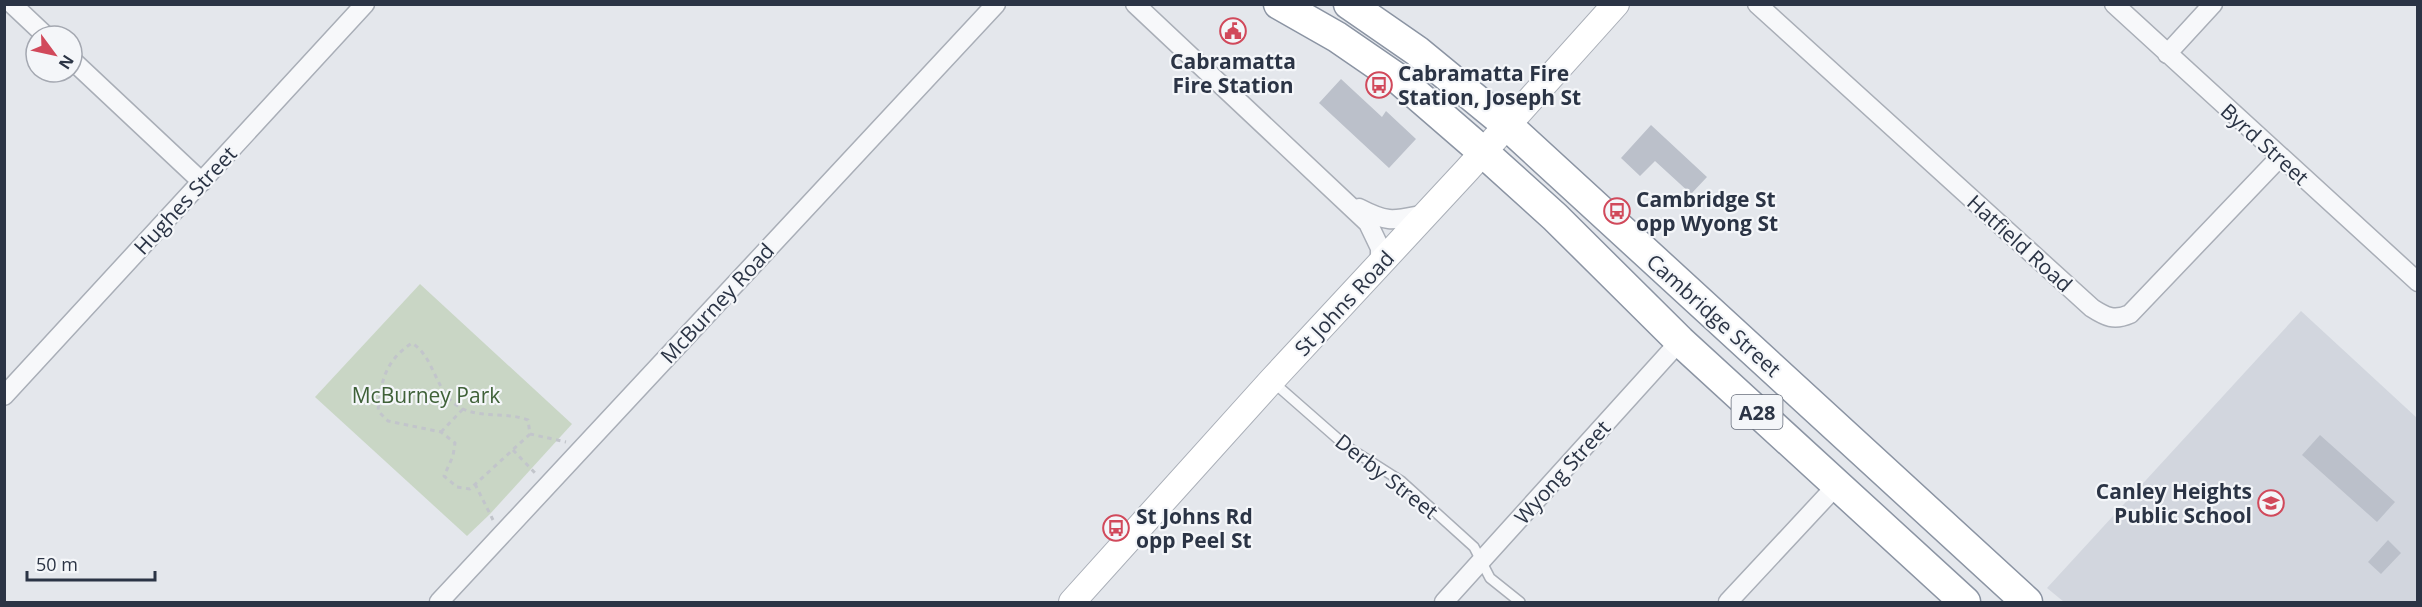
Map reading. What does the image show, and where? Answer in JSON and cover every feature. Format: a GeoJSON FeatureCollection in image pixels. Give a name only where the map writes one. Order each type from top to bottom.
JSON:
{"type":"FeatureCollection","features":[{"type":"Feature","properties":{"kind":"highway","name":"A28"},"geometry":{"type":"LineString","coordinates":[[1279,4],[1337,37],[1401,81],[1483,152]]}},
{"type":"Feature","properties":{"kind":"highway","name":"A28"},"geometry":{"type":"LineString","coordinates":[[1349,4],[1417,51],[1507,125]]}},
{"type":"Feature","properties":{"kind":"highway","name":"Cambridge Street"},"geometry":{"type":"LineString","coordinates":[[1507,125],[2027,603]]}},
{"type":"Feature","properties":{"kind":"highway","name":"Cambridge Street"},"geometry":{"type":"LineString","coordinates":[[1483,152],[1555,217],[1680,341],[1965,603]]}},
{"type":"Feature","properties":{"kind":"main road","name":"St Johns Road"},"geometry":{"type":"LineString","coordinates":[[1075,602],[1272,380],[1427,214],[1616,4]]}},
{"type":"Feature","properties":{"kind":"street"},"geometry":{"type":"LineString","coordinates":[[12,4],[33,24]]}},
{"type":"Feature","properties":{"kind":"street","name":"Hughes Street"},"geometry":{"type":"LineString","coordinates":[[4,396],[365,4]]}},
{"type":"Feature","properties":{"kind":"street","name":"McBurney Road"},"geometry":{"type":"LineString","coordinates":[[439,603],[996,4]]}},
{"type":"Feature","properties":{"kind":"street"},"geometry":{"type":"LineString","coordinates":[[1135,4],[1368,223],[1380,248],[1380,264]]}},
{"type":"Feature","properties":{"kind":"street","name":"Hatfield Road"},"geometry":{"type":"LineString","coordinates":[[1757,4],[2092,308],[2106,318],[2120,318],[2130,314],[2280,157]]}},
{"type":"Feature","properties":{"kind":"street","name":"Byrd Street"},"geometry":{"type":"LineString","coordinates":[[2114,4],[2418,282]]}},
{"type":"Feature","properties":{"kind":"street"},"geometry":{"type":"LineString","coordinates":[[2167,54],[2213,4]]}},
{"type":"Feature","properties":{"kind":"street"},"geometry":{"type":"LineString","coordinates":[[84,71],[202,182]]}},
{"type":"Feature","properties":{"kind":"street"},"geometry":{"type":"LineString","coordinates":[[1349,203],[1374,216],[1394,221],[1427,214]]}},
{"type":"Feature","properties":{"kind":"street","name":"Wyong Street"},"geometry":{"type":"LineString","coordinates":[[1444,603],[1680,341]]}},
{"type":"Feature","properties":{"kind":"street"},"geometry":{"type":"LineString","coordinates":[[1728,603],[1837,485]]}},
{"type":"Feature","properties":{"kind":"lane","name":"Derby Street"},"geometry":{"type":"LineString","coordinates":[[1272,380],[1346,446],[1401,481],[1474,547],[1490,578],[1520,603]]}},
{"type":"Feature","properties":{"kind":"path"},"geometry":{"type":"LineString","coordinates":[[412,343],[421,349],[446,396],[463,409],[488,414],[516,415],[528,420],[530,434],[470,489],[457,487],[444,476],[453,456],[455,443],[441,432],[388,421],[378,411],[381,380],[400,351],[412,343]]}},
{"type":"Feature","properties":{"kind":"path"},"geometry":{"type":"LineString","coordinates":[[441,432],[463,409]]}},
{"type":"Feature","properties":{"kind":"path"},"geometry":{"type":"LineString","coordinates":[[530,434],[582,448]]}},
{"type":"Feature","properties":{"kind":"path"},"geometry":{"type":"LineString","coordinates":[[512,450],[547,485]]}},
{"type":"Feature","properties":{"kind":"path"},"geometry":{"type":"LineString","coordinates":[[475,484],[501,535]]}},
{"type":"Feature","properties":{"kind":"shaded area","name":"Canley Heights Public School"},"geometry":{"type":"Polygon","coordinates":[[[2301,311],[2417,418],[2417,602],[2064,602],[2047,588],[2301,311]]]}},
{"type":"Feature","properties":{"kind":"green space","name":"McBurney Park"},"geometry":{"type":"Polygon","coordinates":[[[420,284],[572,424],[467,536],[315,397],[420,284]]]}},
{"type":"Feature","properties":{"kind":"building","name":"Cabramatta Fire Station"},"geometry":{"type":"Polygon","coordinates":[[[1341,79],[1382,117],[1386,111],[1416,139],[1389,168],[1319,103],[1341,79]]]}},
{"type":"Feature","properties":{"kind":"building"},"geometry":{"type":"Polygon","coordinates":[[[1651,125],[1707,177],[1691,194],[1655,161],[1640,176],[1621,158],[1651,125]]]}},
{"type":"Feature","properties":{"kind":"building"},"geometry":{"type":"Polygon","coordinates":[[[2320,435],[2395,502],[2377,522],[2302,455],[2320,435]]]}},
{"type":"Feature","properties":{"kind":"building"},"geometry":{"type":"Polygon","coordinates":[[[2388,540],[2401,553],[2381,574],[2368,562],[2388,540]]]}},
{"type":"Feature","properties":{"kind":"place","name":"Cabramatta Fire Station"},"geometry":{"type":"Point","coordinates":[1233,31]}},
{"type":"Feature","properties":{"kind":"place","name":"Cabramatta Fire Station, Joseph St"},"geometry":{"type":"Point","coordinates":[1379,85]}},
{"type":"Feature","properties":{"kind":"place","name":"Cambridge St opp Wyong St"},"geometry":{"type":"Point","coordinates":[1617,211]}},
{"type":"Feature","properties":{"kind":"place","name":"Canley Heights Public School"},"geometry":{"type":"Point","coordinates":[2271,503]}},
{"type":"Feature","properties":{"kind":"place","name":"St Johns Rd opp Peel St"},"geometry":{"type":"Point","coordinates":[1116,528]}}]}
